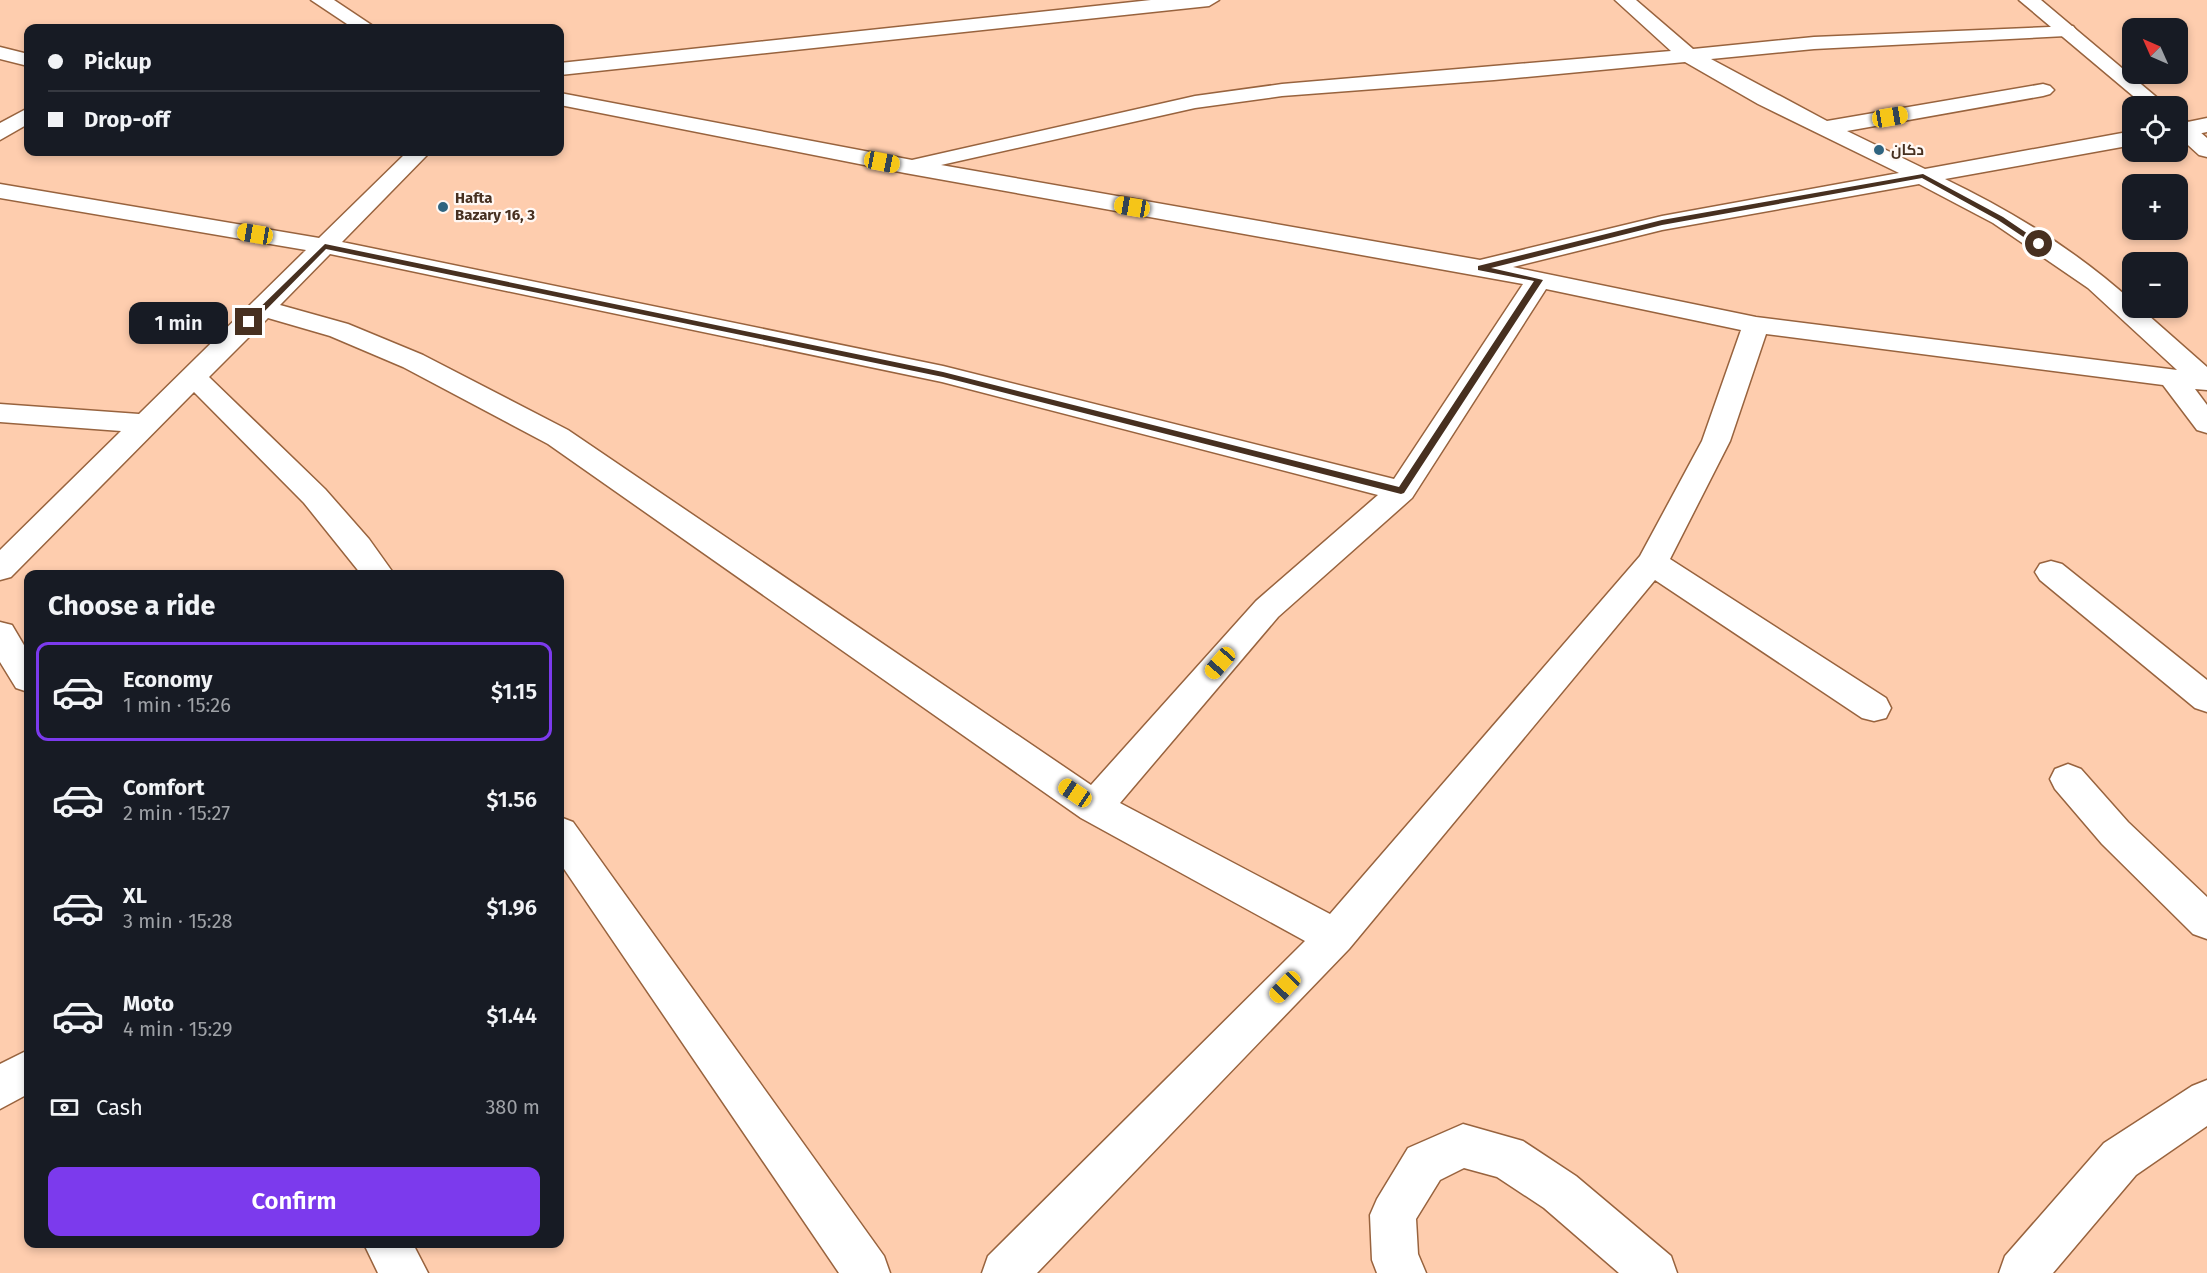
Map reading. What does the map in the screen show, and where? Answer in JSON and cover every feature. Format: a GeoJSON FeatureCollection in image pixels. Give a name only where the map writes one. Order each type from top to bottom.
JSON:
{"type":"FeatureCollection","features":[{"type":"Feature","properties":{"kind":"street"},"geometry":{"type":"LineString","coordinates":[[321,0],[360,24]]}},
{"type":"Feature","properties":{"kind":"street"},"geometry":{"type":"LineString","coordinates":[[564,69],[907,30],[1209,0]]}},
{"type":"Feature","properties":{"kind":"street"},"geometry":{"type":"LineString","coordinates":[[1625,0],[1687,54],[1766,99],[1923,176],[2001,218],[2097,283],[2207,382]]}},
{"type":"Feature","properties":{"kind":"street"},"geometry":{"type":"LineString","coordinates":[[2030,0],[2145,96]]}},
{"type":"Feature","properties":{"kind":"street"},"geometry":{"type":"LineString","coordinates":[[905,166],[1195,102],[1282,90],[1494,75],[1814,43],[2066,30]]}},
{"type":"Feature","properties":{"kind":"street"},"geometry":{"type":"LineString","coordinates":[[0,53],[24,59]]}},
{"type":"Feature","properties":{"kind":"street"},"geometry":{"type":"LineString","coordinates":[[1824,128],[2043,90]]}},
{"type":"Feature","properties":{"kind":"street"},"geometry":{"type":"LineString","coordinates":[[564,100],[905,166],[1481,268],[1756,325],[2207,382]]}},
{"type":"Feature","properties":{"kind":"street"},"geometry":{"type":"LineString","coordinates":[[0,133],[24,118]]}},
{"type":"Feature","properties":{"kind":"street"},"geometry":{"type":"LineString","coordinates":[[2188,128],[2207,125]]}},
{"type":"Feature","properties":{"kind":"street"},"geometry":{"type":"LineString","coordinates":[[2188,135],[2207,150]]}},
{"type":"Feature","properties":{"kind":"street"},"geometry":{"type":"LineString","coordinates":[[1481,268],[1662,223],[2122,140]]}},
{"type":"Feature","properties":{"kind":"street"},"geometry":{"type":"LineString","coordinates":[[0,569],[415,156]]}},
{"type":"Feature","properties":{"kind":"street"},"geometry":{"type":"LineString","coordinates":[[0,191],[325,246],[943,374],[1401,491]]}},
{"type":"Feature","properties":{"kind":"street"},"geometry":{"type":"LineString","coordinates":[[1094,807],[1267,609],[1401,491],[1539,280]]}},
{"type":"Feature","properties":{"kind":"street"},"geometry":{"type":"LineString","coordinates":[[263,308],[339,330],[413,362],[558,437],[1094,807],[1335,937]]}},
{"type":"Feature","properties":{"kind":"street"},"geometry":{"type":"LineString","coordinates":[[1005,1273],[1335,937],[1652,563],[1716,441],[1756,325]]}},
{"type":"Feature","properties":{"kind":"street"},"geometry":{"type":"LineString","coordinates":[[194,377],[260,441],[356,543],[375,570]]}},
{"type":"Feature","properties":{"kind":"street"},"geometry":{"type":"LineString","coordinates":[[2171,377],[2207,424]]}},
{"type":"Feature","properties":{"kind":"street"},"geometry":{"type":"LineString","coordinates":[[0,412],[146,424]]}},
{"type":"Feature","properties":{"kind":"street"},"geometry":{"type":"LineString","coordinates":[[1652,563],[1874,708]]}},
{"type":"Feature","properties":{"kind":"street"},"geometry":{"type":"LineString","coordinates":[[2051,572],[2207,699]]}},
{"type":"Feature","properties":{"kind":"street"},"geometry":{"type":"LineString","coordinates":[[0,634],[24,673]]}},
{"type":"Feature","properties":{"kind":"street"},"geometry":{"type":"LineString","coordinates":[[2068,779],[2115,833],[2207,922]]}},
{"type":"Feature","properties":{"kind":"street"},"geometry":{"type":"LineString","coordinates":[[564,839],[867,1273]]}},
{"type":"Feature","properties":{"kind":"street"},"geometry":{"type":"LineString","coordinates":[[0,1088],[24,1073]]}},
{"type":"Feature","properties":{"kind":"street"},"geometry":{"type":"LineString","coordinates":[[2022,1273],[2120,1159],[2207,1101]]}},
{"type":"Feature","properties":{"kind":"street"},"geometry":{"type":"LineString","coordinates":[[1402,1273],[1395,1260],[1393,1215],[1424,1164],[1463,1146],[1507,1156],[1560,1192],[1654,1273]]}},
{"type":"Feature","properties":{"kind":"street"},"geometry":{"type":"LineString","coordinates":[[389,1248],[405,1273]]}},
{"type":"Feature","properties":{"kind":"place","name":"دكان"},"geometry":{"type":"Point","coordinates":[1879,150]}},
{"type":"Feature","properties":{"kind":"place","name":"Hafta Bazary 16, 3"},"geometry":{"type":"Point","coordinates":[443,207]}},
{"type":"Feature","properties":{"kind":"route"},"geometry":{"type":"LineString","coordinates":[[249,322],[325,246],[943,374],[1401,491],[1539,280],[1481,268],[1662,223],[1923,176],[2001,218],[2039,244]]}}]}
